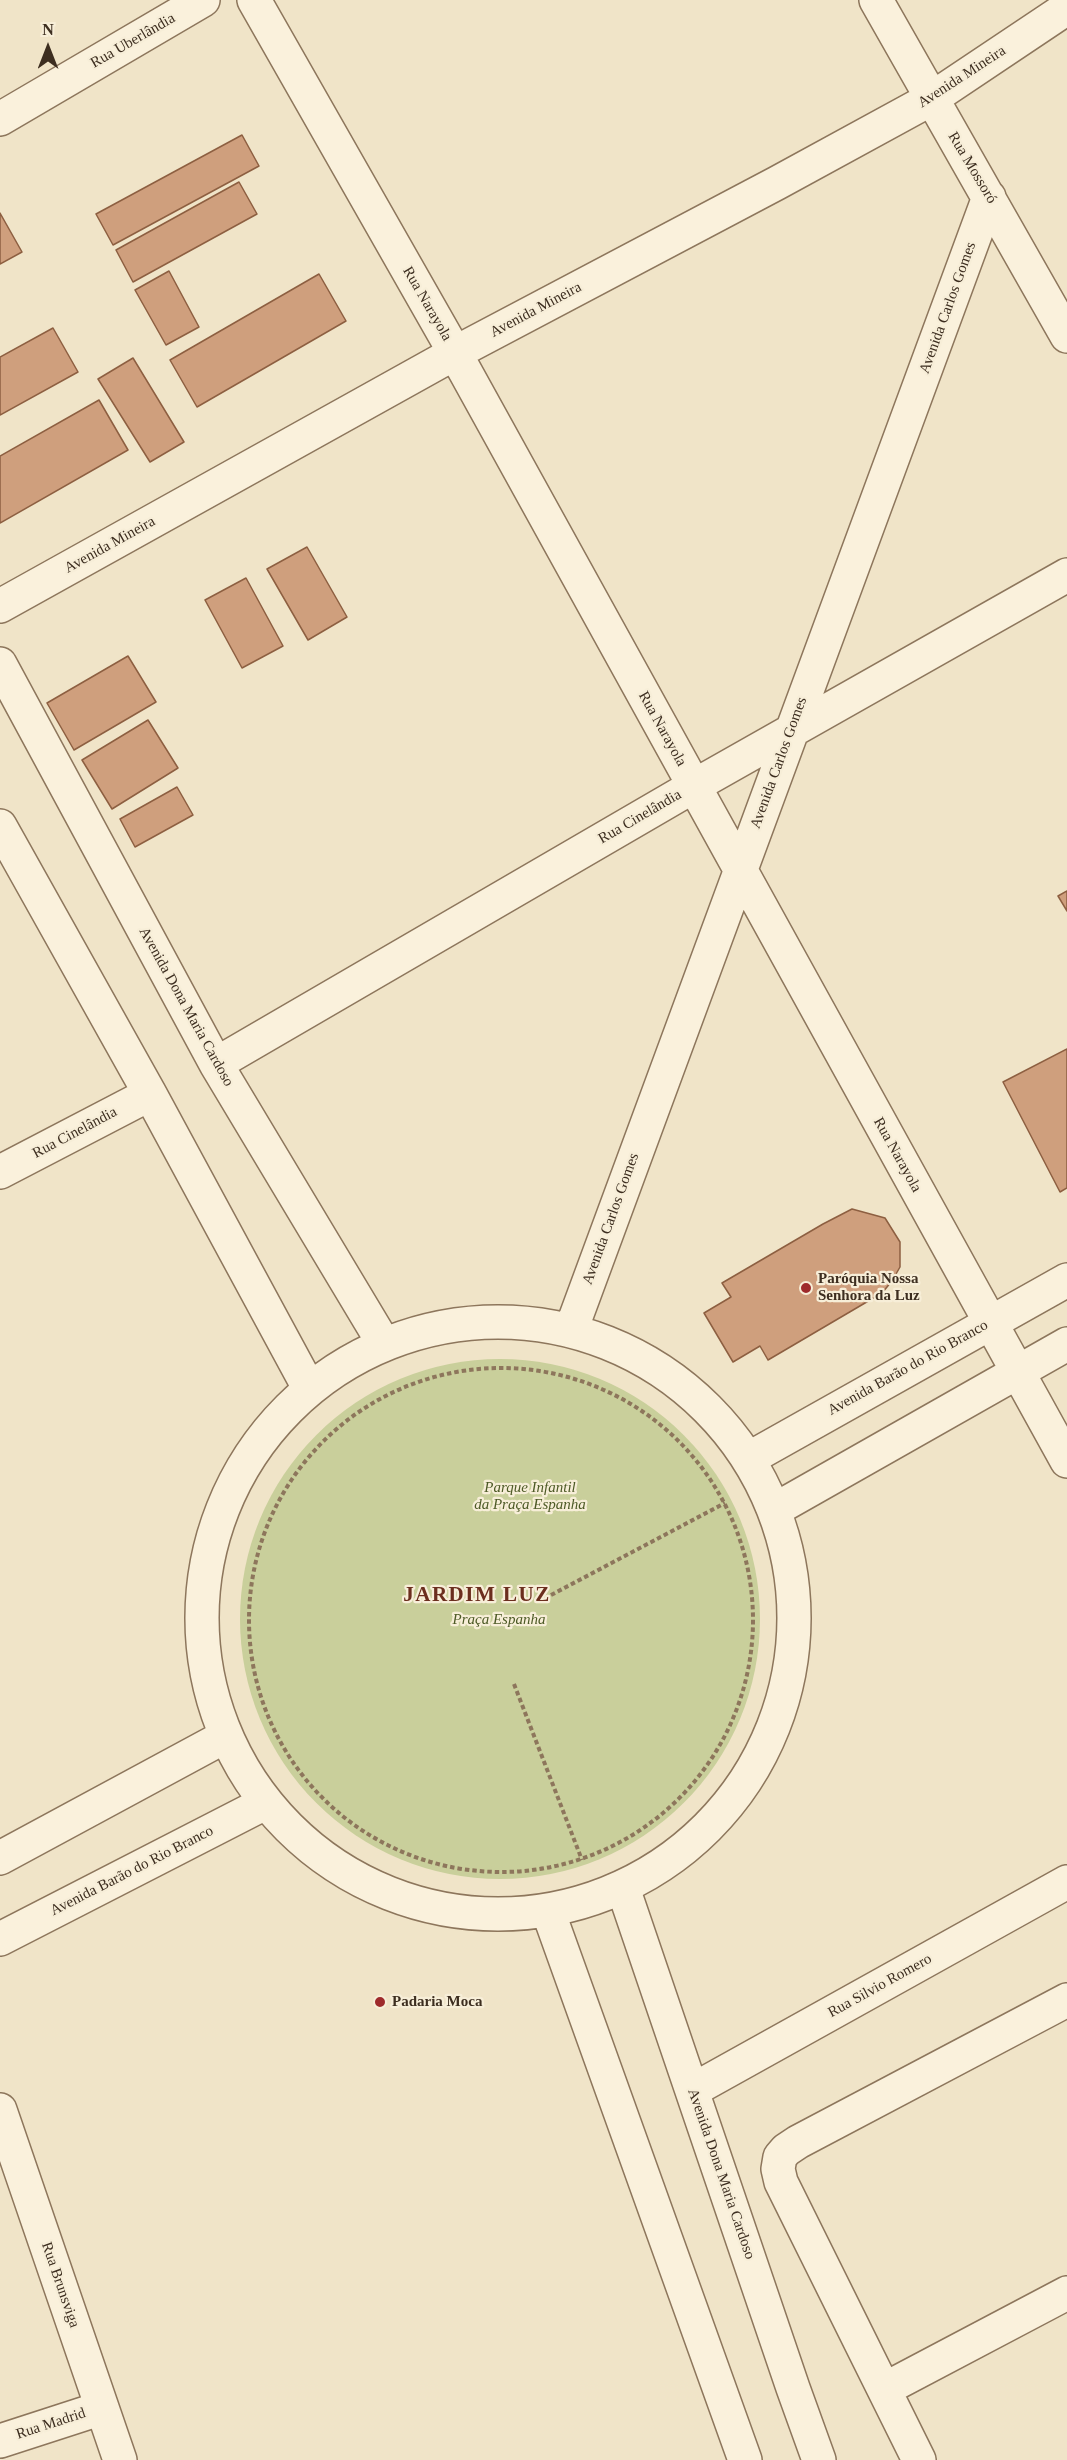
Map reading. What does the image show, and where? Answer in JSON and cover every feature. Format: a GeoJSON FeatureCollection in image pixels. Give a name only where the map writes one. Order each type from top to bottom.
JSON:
{"type":"FeatureCollection","features":[{"type":"Feature","properties":{"kind":"street","name":"Rua Uberlândia"},"geometry":{"type":"LineString","coordinates":[[0,119],[203,0]]}},
{"type":"Feature","properties":{"kind":"street","name":"Rua Narayola"},"geometry":{"type":"LineString","coordinates":[[254,0],[455,352],[1067,1461]]}},
{"type":"Feature","properties":{"kind":"street","name":"Rua Mossoró"},"geometry":{"type":"LineString","coordinates":[[876,0],[1067,336]]}},
{"type":"Feature","properties":{"kind":"street","name":"Avenida Mineira"},"geometry":{"type":"LineString","coordinates":[[0,606],[455,352],[767,189],[931,99],[1067,8]]}},
{"type":"Feature","properties":{"kind":"street","name":"Avenida Carlos Gomes"},"geometry":{"type":"LineString","coordinates":[[571,1330],[989,197]]}},
{"type":"Feature","properties":{"kind":"street","name":"Rua Cinelândia"},"geometry":{"type":"LineString","coordinates":[[216,1064],[694,786],[1067,575]]}},
{"type":"Feature","properties":{"kind":"street","name":"Avenida Dona Maria Cardoso"},"geometry":{"type":"LineString","coordinates":[[0,664],[216,1064],[384,1344]]}},
{"type":"Feature","properties":{"kind":"street"},"geometry":{"type":"LineString","coordinates":[[0,826],[150,1094],[309,1388]]}},
{"type":"Feature","properties":{"kind":"street","name":"Rua Cinelândia"},"geometry":{"type":"LineString","coordinates":[[0,1172],[150,1094]]}},
{"type":"Feature","properties":{"kind":"street","name":"Avenida Barão do Rio Branco"},"geometry":{"type":"LineString","coordinates":[[750,1458],[1067,1280]]}},
{"type":"Feature","properties":{"kind":"street"},"geometry":{"type":"LineString","coordinates":[[508,1321],[571,1330],[640,1357],[684,1388],[701,1401],[750,1458],[776,1509],[796,1596],[789,1686],[756,1769],[698,1838],[623,1888],[548,1911],[468,1914],[392,1896],[322,1858],[265,1803],[224,1737],[200,1644],[208,1548],[245,1460],[309,1388],[384,1344],[445,1326],[508,1321]]}},
{"type":"Feature","properties":{"kind":"street"},"geometry":{"type":"LineString","coordinates":[[776,1509],[1067,1344]]}},
{"type":"Feature","properties":{"kind":"street"},"geometry":{"type":"LineString","coordinates":[[0,1858],[224,1737]]}},
{"type":"Feature","properties":{"kind":"street","name":"Avenida Barão do Rio Branco"},"geometry":{"type":"LineString","coordinates":[[0,1939],[265,1803]]}},
{"type":"Feature","properties":{"kind":"street","name":"Rua Silvio Romero"},"geometry":{"type":"LineString","coordinates":[[693,2090],[1067,1882]]}},
{"type":"Feature","properties":{"kind":"street","name":"Avenida Dona Maria Cardoso"},"geometry":{"type":"LineString","coordinates":[[623,1888],[819,2460]]}},
{"type":"Feature","properties":{"kind":"street"},"geometry":{"type":"LineString","coordinates":[[548,1911],[745,2460]]}},
{"type":"Feature","properties":{"kind":"street"},"geometry":{"type":"LineString","coordinates":[[920,2460],[781,2182],[778,2169],[780,2157],[798,2142],[1067,2001]]}},
{"type":"Feature","properties":{"kind":"street","name":"Rua Brunsviga"},"geometry":{"type":"LineString","coordinates":[[0,2110],[120,2460]]}},
{"type":"Feature","properties":{"kind":"street"},"geometry":{"type":"LineString","coordinates":[[885,2389],[1067,2293]]}},
{"type":"Feature","properties":{"kind":"street","name":"Rua Madrid"},"geometry":{"type":"LineString","coordinates":[[0,2441],[102,2408]]}},
{"type":"Feature","properties":{"kind":"path"},"geometry":{"type":"LineString","coordinates":[[454,1368],[550,1371],[626,1399],[692,1452],[725,1503],[735,1520],[754,1599],[747,1688],[712,1762],[652,1824],[582,1860],[490,1873],[409,1856],[337,1812],[285,1753],[253,1674],[248,1596],[270,1513],[314,1449],[379,1399],[454,1368]]}},
{"type":"Feature","properties":{"kind":"path"},"geometry":{"type":"LineString","coordinates":[[551,1595],[725,1503]]}},
{"type":"Feature","properties":{"kind":"path"},"geometry":{"type":"LineString","coordinates":[[514,1684],[582,1860]]}},
{"type":"Feature","properties":{"kind":"green space","name":"Praça Espanha"},"geometry":{"type":"Polygon","coordinates":[[[500,1359],[551,1364],[600,1378],[645,1402],[684,1435],[717,1474],[741,1519],[755,1568],[760,1619],[755,1670],[741,1719],[717,1764],[684,1803],[645,1836],[600,1860],[551,1874],[500,1879],[449,1874],[400,1860],[355,1836],[316,1803],[283,1764],[259,1719],[245,1670],[240,1619],[245,1568],[259,1519],[283,1474],[316,1435],[355,1402],[400,1378],[449,1364],[500,1359]]]}},
{"type":"Feature","properties":{"kind":"building"},"geometry":{"type":"Polygon","coordinates":[[[242,135],[259,166],[113,245],[96,214],[242,135]]]}},
{"type":"Feature","properties":{"kind":"building"},"geometry":{"type":"Polygon","coordinates":[[[239,182],[257,214],[133,282],[116,250],[239,182]]]}},
{"type":"Feature","properties":{"kind":"building"},"geometry":{"type":"Polygon","coordinates":[[[0,213],[22,252],[0,264],[0,213]]]}},
{"type":"Feature","properties":{"kind":"building"},"geometry":{"type":"Polygon","coordinates":[[[169,271],[199,327],[166,345],[135,290],[169,271]]]}},
{"type":"Feature","properties":{"kind":"building"},"geometry":{"type":"Polygon","coordinates":[[[319,274],[346,321],[197,407],[170,360],[319,274]]]}},
{"type":"Feature","properties":{"kind":"building"},"geometry":{"type":"Polygon","coordinates":[[[53,328],[78,372],[0,415],[0,357],[53,328]]]}},
{"type":"Feature","properties":{"kind":"building"},"geometry":{"type":"Polygon","coordinates":[[[133,358],[184,442],[150,462],[98,379],[133,358]]]}},
{"type":"Feature","properties":{"kind":"building"},"geometry":{"type":"Polygon","coordinates":[[[99,400],[128,450],[0,523],[0,456],[99,400]]]}},
{"type":"Feature","properties":{"kind":"building"},"geometry":{"type":"Polygon","coordinates":[[[307,547],[347,617],[308,640],[267,569],[307,547]]]}},
{"type":"Feature","properties":{"kind":"building"},"geometry":{"type":"Polygon","coordinates":[[[246,578],[283,646],[242,668],[205,600],[246,578]]]}},
{"type":"Feature","properties":{"kind":"building"},"geometry":{"type":"Polygon","coordinates":[[[128,656],[156,702],[74,750],[47,703],[128,656]]]}},
{"type":"Feature","properties":{"kind":"building"},"geometry":{"type":"Polygon","coordinates":[[[148,720],[178,768],[112,809],[82,760],[148,720]]]}},
{"type":"Feature","properties":{"kind":"building"},"geometry":{"type":"Polygon","coordinates":[[[177,787],[193,815],[135,847],[120,819],[177,787]]]}},
{"type":"Feature","properties":{"kind":"building"},"geometry":{"type":"Polygon","coordinates":[[[1067,891],[1067,911],[1058,896],[1067,891]]]}},
{"type":"Feature","properties":{"kind":"building"},"geometry":{"type":"Polygon","coordinates":[[[1067,1049],[1067,1188],[1060,1192],[1003,1082],[1067,1049]]]}},
{"type":"Feature","properties":{"kind":"building","name":"Paróquia Nossa Senhora da Luz"},"geometry":{"type":"Polygon","coordinates":[[[852,1209],[885,1218],[900,1242],[900,1267],[892,1281],[882,1293],[768,1360],[760,1346],[733,1362],[704,1313],[731,1297],[722,1283],[852,1209]]]}},
{"type":"Feature","properties":{"kind":"place","name":"Paróquia Nossa Senhora da Luz"},"geometry":{"type":"Point","coordinates":[806,1288]}},
{"type":"Feature","properties":{"kind":"place","name":"Padaria Moca"},"geometry":{"type":"Point","coordinates":[380,2002]}},
{"type":"Feature","properties":{"kind":"district","name":"JARDIM LUZ"},"geometry":{"type":"Point","coordinates":[477,1596]}},
{"type":"Feature","properties":{"kind":"park label","name":"Parque Infantil da Praça Espanha"},"geometry":{"type":"Point","coordinates":[530,1496]}}]}
